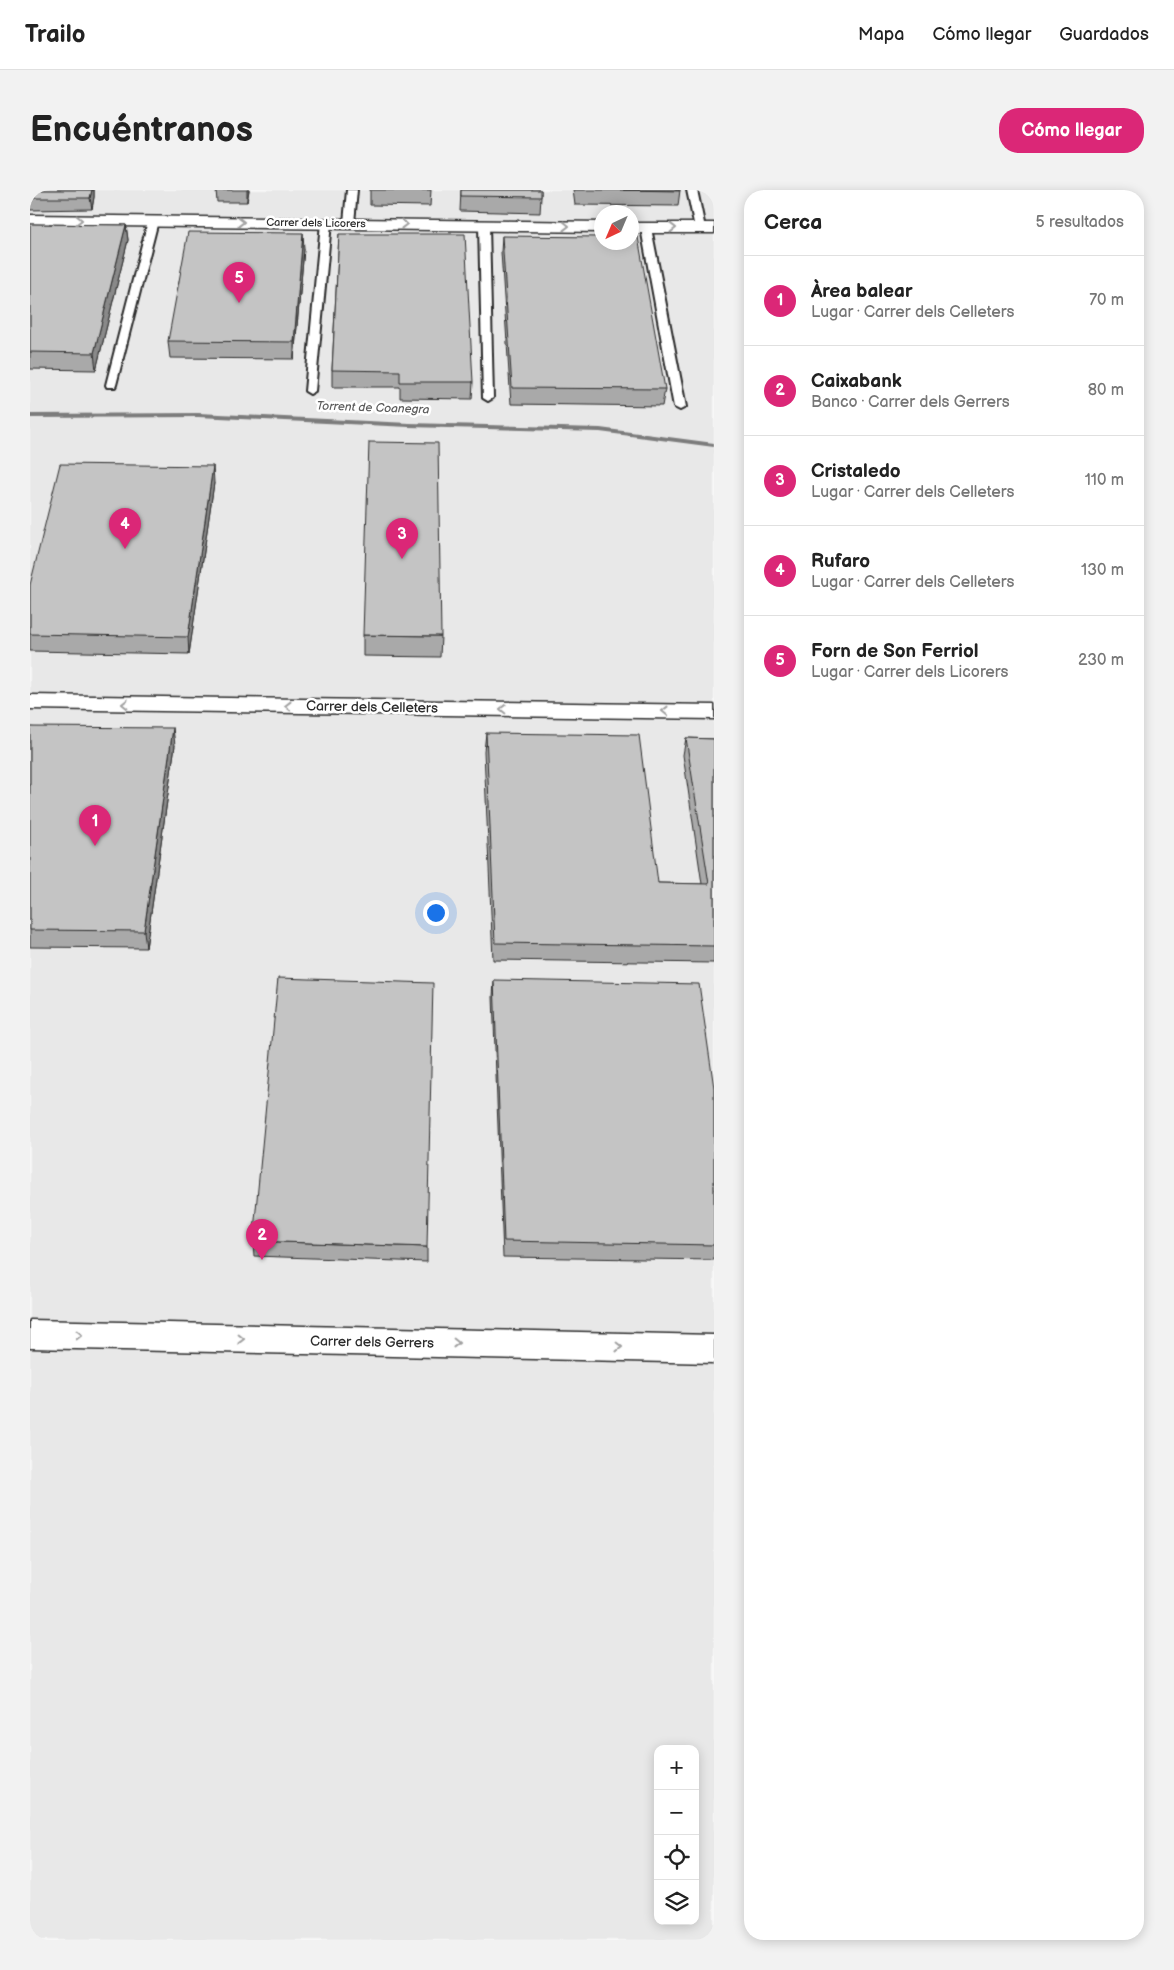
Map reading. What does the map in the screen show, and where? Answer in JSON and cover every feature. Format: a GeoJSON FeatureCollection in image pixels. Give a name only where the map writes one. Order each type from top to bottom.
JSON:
{"type":"FeatureCollection","features":[{"type":"Feature","properties":{"kind":"street","name":"Carrer dels Licorers"},"geometry":{"type":"LineString","coordinates":[[30,220],[594,227]]}},
{"type":"Feature","properties":{"kind":"street"},"geometry":{"type":"LineString","coordinates":[[639,228],[707,228]]}},
{"type":"Feature","properties":{"kind":"street","name":"Carrer dels Celleters"},"geometry":{"type":"LineString","coordinates":[[30,702],[714,712]]}},
{"type":"Feature","properties":{"kind":"street","name":"Carrer dels Gerrers"},"geometry":{"type":"LineString","coordinates":[[30,1334],[714,1349]]}},
{"type":"Feature","properties":{"kind":"lane"},"geometry":{"type":"LineString","coordinates":[[349,223],[352,190]]}},
{"type":"Feature","properties":{"kind":"lane"},"geometry":{"type":"LineString","coordinates":[[692,190],[707,228]]}},
{"type":"Feature","properties":{"kind":"lane"},"geometry":{"type":"LineString","coordinates":[[112,385],[153,222]]}},
{"type":"Feature","properties":{"kind":"lane"},"geometry":{"type":"LineString","coordinates":[[310,391],[326,223]]}},
{"type":"Feature","properties":{"kind":"lane"},"geometry":{"type":"LineString","coordinates":[[484,225],[488,398]]}},
{"type":"Feature","properties":{"kind":"lane"},"geometry":{"type":"LineString","coordinates":[[639,228],[680,407]]}},
{"type":"Feature","properties":{"kind":"shaded area"},"geometry":{"type":"Polygon","coordinates":[[[30,190],[714,190],[714,1940],[30,1940],[30,190]]]}},
{"type":"Feature","properties":{"kind":"building"},"geometry":{"type":"Polygon","coordinates":[[[30,190],[92,190],[90,198],[30,198],[30,190]]]}},
{"type":"Feature","properties":{"kind":"building"},"geometry":{"type":"Polygon","coordinates":[[[461,190],[541,190],[541,197],[461,196],[461,190]]]}},
{"type":"Feature","properties":{"kind":"building"},"geometry":{"type":"Polygon","coordinates":[[[623,190],[680,190],[680,191],[623,190]]]}},
{"type":"Feature","properties":{"kind":"building"},"geometry":{"type":"Polygon","coordinates":[[[30,224],[126,225],[94,353],[30,352],[30,224]]]}},
{"type":"Feature","properties":{"kind":"building"},"geometry":{"type":"Polygon","coordinates":[[[188,232],[303,233],[294,342],[168,341],[188,232]]]}},
{"type":"Feature","properties":{"kind":"building"},"geometry":{"type":"Polygon","coordinates":[[[339,234],[465,234],[473,382],[400,382],[400,371],[332,370],[339,234]]]}},
{"type":"Feature","properties":{"kind":"building"},"geometry":{"type":"Polygon","coordinates":[[[502,236],[594,237],[594,250],[639,250],[639,243],[665,389],[512,388],[502,236]]]}},
{"type":"Feature","properties":{"kind":"building"},"geometry":{"type":"Polygon","coordinates":[[[369,442],[438,443],[441,636],[363,635],[369,442]]]}},
{"type":"Feature","properties":{"kind":"building"},"geometry":{"type":"Polygon","coordinates":[[[60,464],[213,466],[188,637],[30,634],[30,585],[60,464]]]}},
{"type":"Feature","properties":{"kind":"building"},"geometry":{"type":"Polygon","coordinates":[[[30,727],[173,728],[144,931],[30,930],[30,727]]]}},
{"type":"Feature","properties":{"kind":"building"},"geometry":{"type":"Polygon","coordinates":[[[486,733],[639,735],[658,883],[709,884],[686,738],[714,739],[714,946],[495,943],[486,733]]]}},
{"type":"Feature","properties":{"kind":"building"},"geometry":{"type":"Polygon","coordinates":[[[278,978],[433,983],[427,1247],[253,1241],[278,978]]]}},
{"type":"Feature","properties":{"kind":"building"},"geometry":{"type":"Polygon","coordinates":[[[494,980],[699,984],[714,1088],[714,1245],[504,1241],[494,980]]]}},
{"type":"Feature","properties":{"kind":"waterway","name":"Torrent de Coanegra"},"geometry":{"type":"LineString","coordinates":[[30,416],[198,415],[409,425],[600,430],[714,445]]}},
{"type":"Feature","properties":{"kind":"place","name":"Forn de Son Ferriol"},"geometry":{"type":"Point","coordinates":[239,303]}},
{"type":"Feature","properties":{"kind":"place","name":"Rufaro"},"geometry":{"type":"Point","coordinates":[125,549]}},
{"type":"Feature","properties":{"kind":"place","name":"Cristaledo"},"geometry":{"type":"Point","coordinates":[402,559]}},
{"type":"Feature","properties":{"kind":"place","name":"Àrea balear"},"geometry":{"type":"Point","coordinates":[95,846]}},
{"type":"Feature","properties":{"kind":"place","name":"Caixabank"},"geometry":{"type":"Point","coordinates":[262,1260]}}]}
